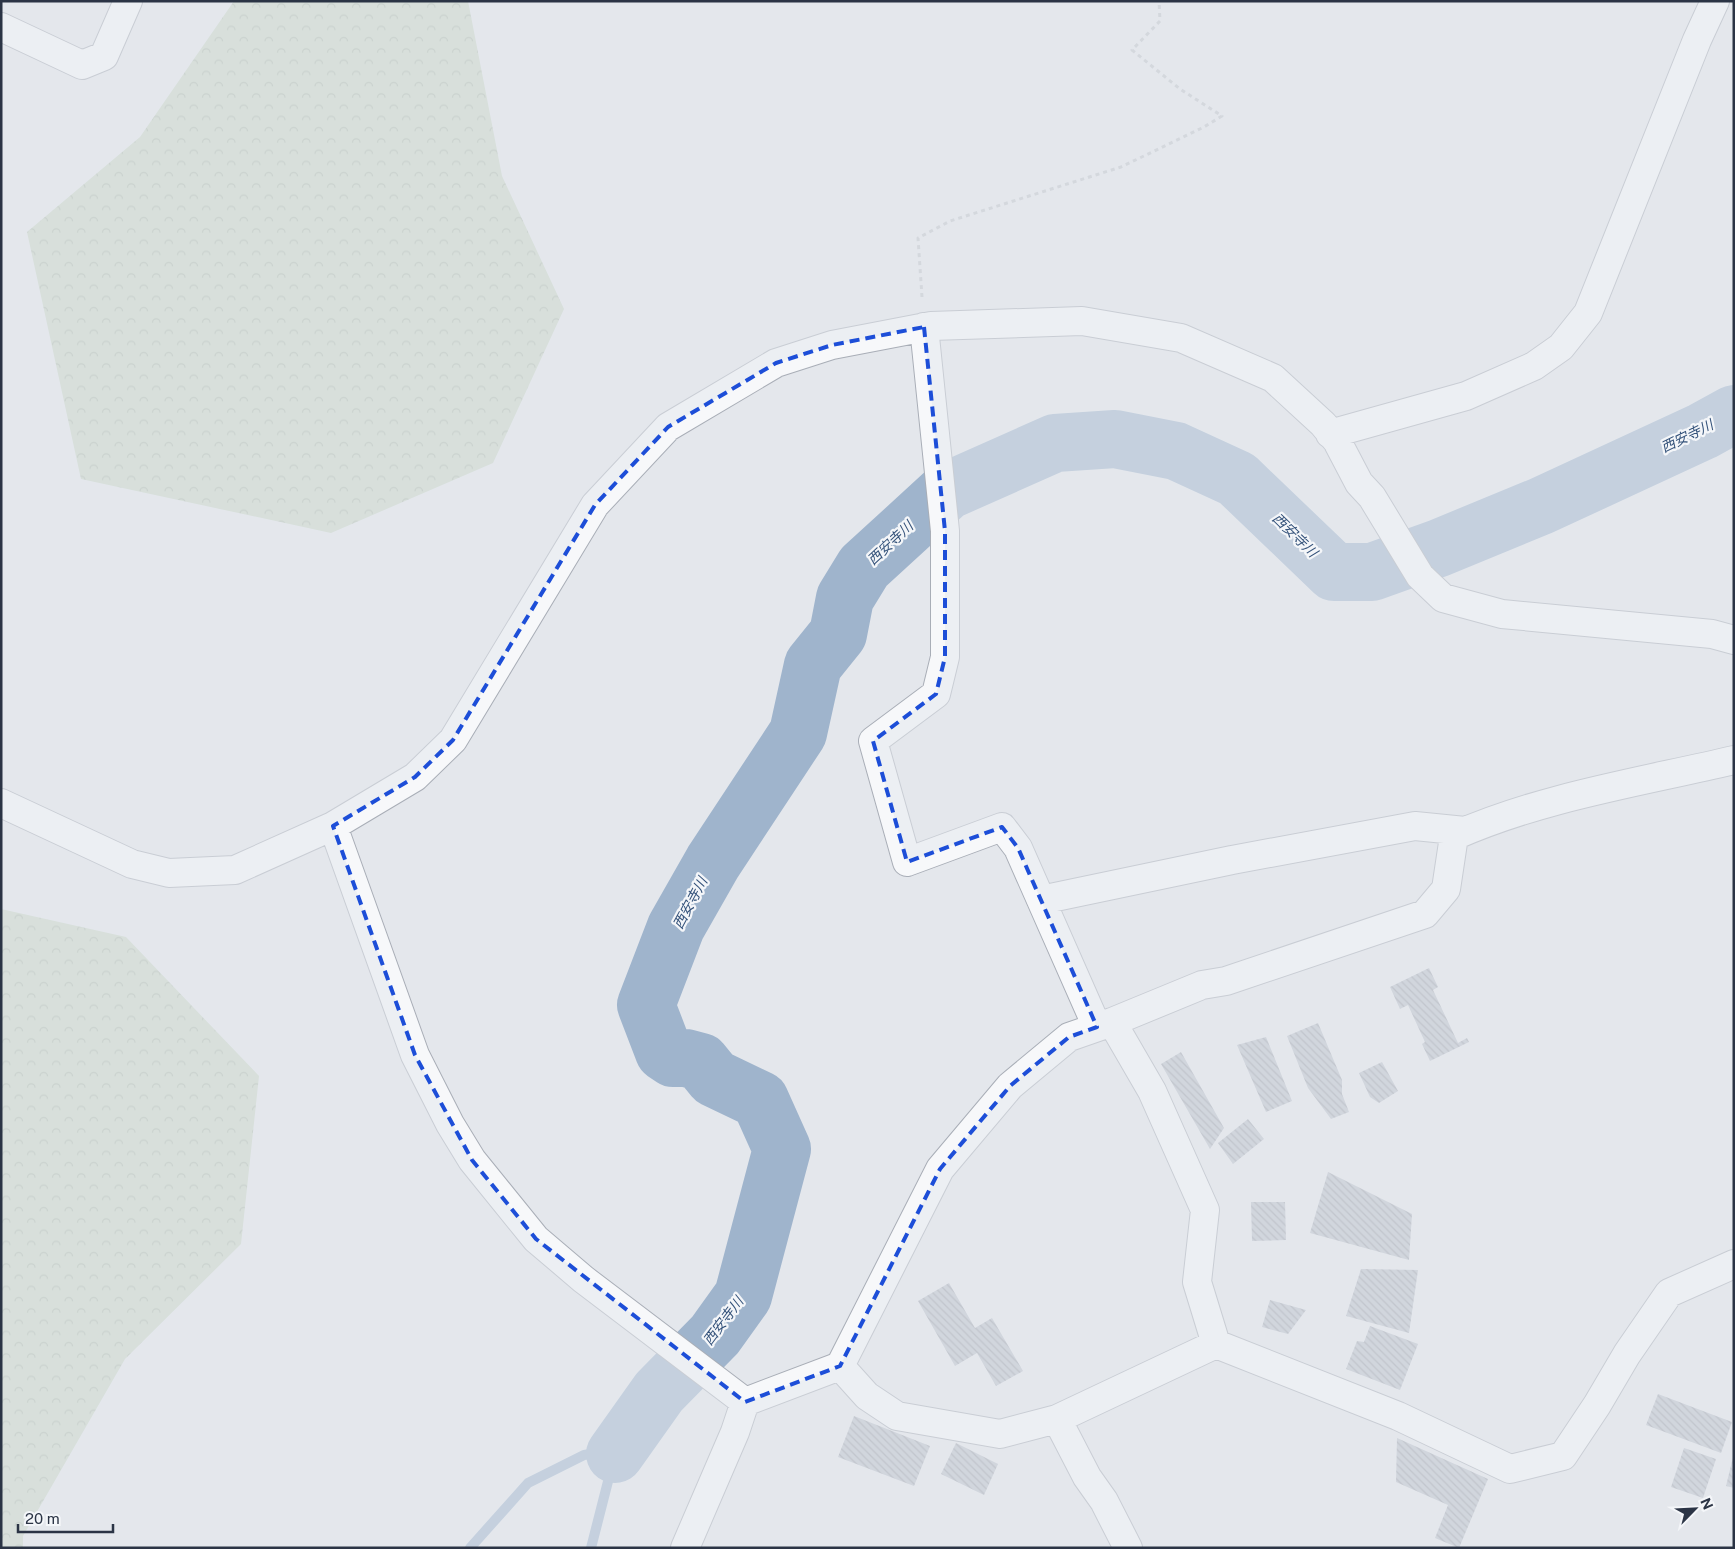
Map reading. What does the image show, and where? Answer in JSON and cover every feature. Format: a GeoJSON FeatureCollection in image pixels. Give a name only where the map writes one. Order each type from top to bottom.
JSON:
{"type":"FeatureCollection","features":[{"type":"Feature","properties":{"kind":"street"},"geometry":{"type":"LineString","coordinates":[[1,27],[82,66],[104,56],[128,1]]}},
{"type":"Feature","properties":{"kind":"street"},"geometry":{"type":"LineString","coordinates":[[1330,434],[1466,396],[1534,366],[1561,347],[1588,313],[1715,1]]}},
{"type":"Feature","properties":{"kind":"street"},"geometry":{"type":"LineString","coordinates":[[1,803],[132,864],[169,874],[236,870],[333,826],[415,777],[453,740],[595,505],[668,427],[776,363],[832,344],[924,327],[1082,321],[1181,338],[1274,378],[1323,424],[1337,441],[1359,483],[1372,497],[1420,576],[1442,598],[1502,614],[1712,634],[1734,640]]}},
{"type":"Feature","properties":{"kind":"street"},"geometry":{"type":"LineString","coordinates":[[924,327],[945,531],[945,657],[936,694],[873,741],[907,862],[1002,827],[1018,848],[1041,900],[1104,1024],[1152,1091],[1205,1210],[1197,1282],[1216,1344]]}},
{"type":"Feature","properties":{"kind":"street"},"geometry":{"type":"LineString","coordinates":[[745,1402],[840,1366],[940,1169],[1010,1086],[1069,1037],[1202,984],[1226,981],[1424,914],[1446,889],[1454,836],[1465,831],[1555,801],[1734,760]]}},
{"type":"Feature","properties":{"kind":"street"},"geometry":{"type":"LineString","coordinates":[[333,826],[415,1055],[450,1124],[472,1160],[536,1239],[583,1279],[745,1402]]}},
{"type":"Feature","properties":{"kind":"street"},"geometry":{"type":"LineString","coordinates":[[1041,900],[1232,860],[1414,826],[1465,831]]}},
{"type":"Feature","properties":{"kind":"street"},"geometry":{"type":"LineString","coordinates":[[840,1366],[868,1396],[897,1416],[1000,1434],[1057,1419],[1216,1344],[1398,1416],[1510,1469],[1563,1456],[1597,1405],[1627,1354],[1669,1293],[1734,1264]]}},
{"type":"Feature","properties":{"kind":"street"},"geometry":{"type":"LineString","coordinates":[[685,1548],[696,1535],[745,1402]]}},
{"type":"Feature","properties":{"kind":"street"},"geometry":{"type":"LineString","coordinates":[[1057,1419],[1087,1477],[1104,1501],[1128,1548]]}},
{"type":"Feature","properties":{"kind":"path"},"geometry":{"type":"LineString","coordinates":[[924,327],[918,238],[950,221],[1121,167],[1204,127],[1222,116],[1180,89],[1132,50],[1160,21],[1160,1]]}},
{"type":"Feature","properties":{"kind":"highlighted area"},"geometry":{"type":"Polygon","coordinates":[[[924,327],[945,531],[945,657],[936,694],[873,741],[907,862],[1002,827],[1018,848],[1097,1027],[1069,1037],[1010,1086],[940,1169],[840,1366],[745,1402],[536,1239],[472,1160],[415,1055],[333,826],[415,777],[453,740],[595,505],[668,427],[776,363],[832,345],[924,327]]]}},
{"type":"Feature","properties":{"kind":"green space"},"geometry":{"type":"Polygon","coordinates":[[[234,1],[468,1],[502,176],[564,309],[493,463],[331,533],[81,479],[27,232],[140,137],[234,1]]]}},
{"type":"Feature","properties":{"kind":"green space"},"geometry":{"type":"Polygon","coordinates":[[[1,909],[126,937],[259,1076],[241,1244],[125,1359],[23,1536],[23,1548],[1,1548],[1,909]]]}},
{"type":"Feature","properties":{"kind":"building"},"geometry":{"type":"Polygon","coordinates":[[[1429,968],[1438,987],[1433,990],[1458,1043],[1467,1038],[1469,1042],[1430,1061],[1422,1044],[1425,1042],[1408,1005],[1400,1009],[1390,987],[1429,968]]]}},
{"type":"Feature","properties":{"kind":"building"},"geometry":{"type":"Polygon","coordinates":[[[1318,1023],[1342,1080],[1342,1094],[1349,1112],[1331,1119],[1308,1088],[1287,1036],[1318,1023]]]}},
{"type":"Feature","properties":{"kind":"building"},"geometry":{"type":"Polygon","coordinates":[[[1266,1037],[1292,1101],[1266,1112],[1237,1045],[1266,1037]]]}},
{"type":"Feature","properties":{"kind":"building"},"geometry":{"type":"Polygon","coordinates":[[[1181,1052],[1224,1128],[1210,1149],[1161,1064],[1181,1052]]]}},
{"type":"Feature","properties":{"kind":"building"},"geometry":{"type":"Polygon","coordinates":[[[1382,1062],[1398,1091],[1379,1103],[1370,1097],[1359,1073],[1382,1062]]]}},
{"type":"Feature","properties":{"kind":"building"},"geometry":{"type":"Polygon","coordinates":[[[1248,1119],[1264,1139],[1233,1164],[1218,1143],[1248,1119]]]}},
{"type":"Feature","properties":{"kind":"building"},"geometry":{"type":"Polygon","coordinates":[[[1328,1172],[1412,1214],[1409,1260],[1310,1233],[1328,1172]]]}},
{"type":"Feature","properties":{"kind":"building"},"geometry":{"type":"Polygon","coordinates":[[[1251,1202],[1285,1202],[1286,1240],[1252,1241],[1251,1202]]]}},
{"type":"Feature","properties":{"kind":"building"},"geometry":{"type":"Polygon","coordinates":[[[1361,1269],[1418,1270],[1409,1333],[1346,1316],[1361,1269]]]}},
{"type":"Feature","properties":{"kind":"building"},"geometry":{"type":"Polygon","coordinates":[[[949,1283],[975,1328],[992,1318],[1023,1371],[996,1386],[977,1353],[955,1366],[918,1301],[949,1283]]]}},
{"type":"Feature","properties":{"kind":"building"},"geometry":{"type":"Polygon","coordinates":[[[1270,1300],[1306,1310],[1288,1334],[1262,1327],[1270,1300]]]}},
{"type":"Feature","properties":{"kind":"building"},"geometry":{"type":"Polygon","coordinates":[[[1370,1326],[1418,1344],[1400,1390],[1346,1369],[1357,1341],[1364,1342],[1370,1326]]]}},
{"type":"Feature","properties":{"kind":"building"},"geometry":{"type":"Polygon","coordinates":[[[1658,1394],[1732,1422],[1721,1453],[1646,1425],[1658,1394]]]}},
{"type":"Feature","properties":{"kind":"building"},"geometry":{"type":"Polygon","coordinates":[[[854,1416],[930,1446],[914,1486],[838,1457],[854,1416]]]}},
{"type":"Feature","properties":{"kind":"building"},"geometry":{"type":"Polygon","coordinates":[[[1397,1438],[1488,1479],[1459,1548],[1435,1538],[1448,1505],[1396,1482],[1397,1438]]]}},
{"type":"Feature","properties":{"kind":"building"},"geometry":{"type":"Polygon","coordinates":[[[956,1443],[998,1464],[984,1495],[941,1474],[956,1443]]]}},
{"type":"Feature","properties":{"kind":"building"},"geometry":{"type":"Polygon","coordinates":[[[1684,1448],[1716,1459],[1703,1498],[1671,1487],[1684,1448]]]}},
{"type":"Feature","properties":{"kind":"building"},"geometry":{"type":"Polygon","coordinates":[[[1734,1457],[1734,1488],[1726,1486],[1734,1457]]]}},
{"type":"Feature","properties":{"kind":"waterway","name":"西安寺川"},"geometry":{"type":"LineString","coordinates":[[615,1454],[659,1392],[715,1335],[743,1296],[782,1149],[760,1100],[714,1078],[701,1062],[686,1058],[673,1058],[664,1052],[646,1005],[676,927],[713,862],[798,733],[813,665],[838,634],[845,598],[864,567],[947,491],[1055,443],[1115,439],[1176,451],[1237,479],[1334,572],[1372,572],[1439,548],[1541,506],[1703,431],[1734,414]]}},
{"type":"Feature","properties":{"kind":"waterway"},"geometry":{"type":"LineString","coordinates":[[470,1548],[528,1483],[584,1455],[608,1451],[615,1454],[591,1548]]}}]}
